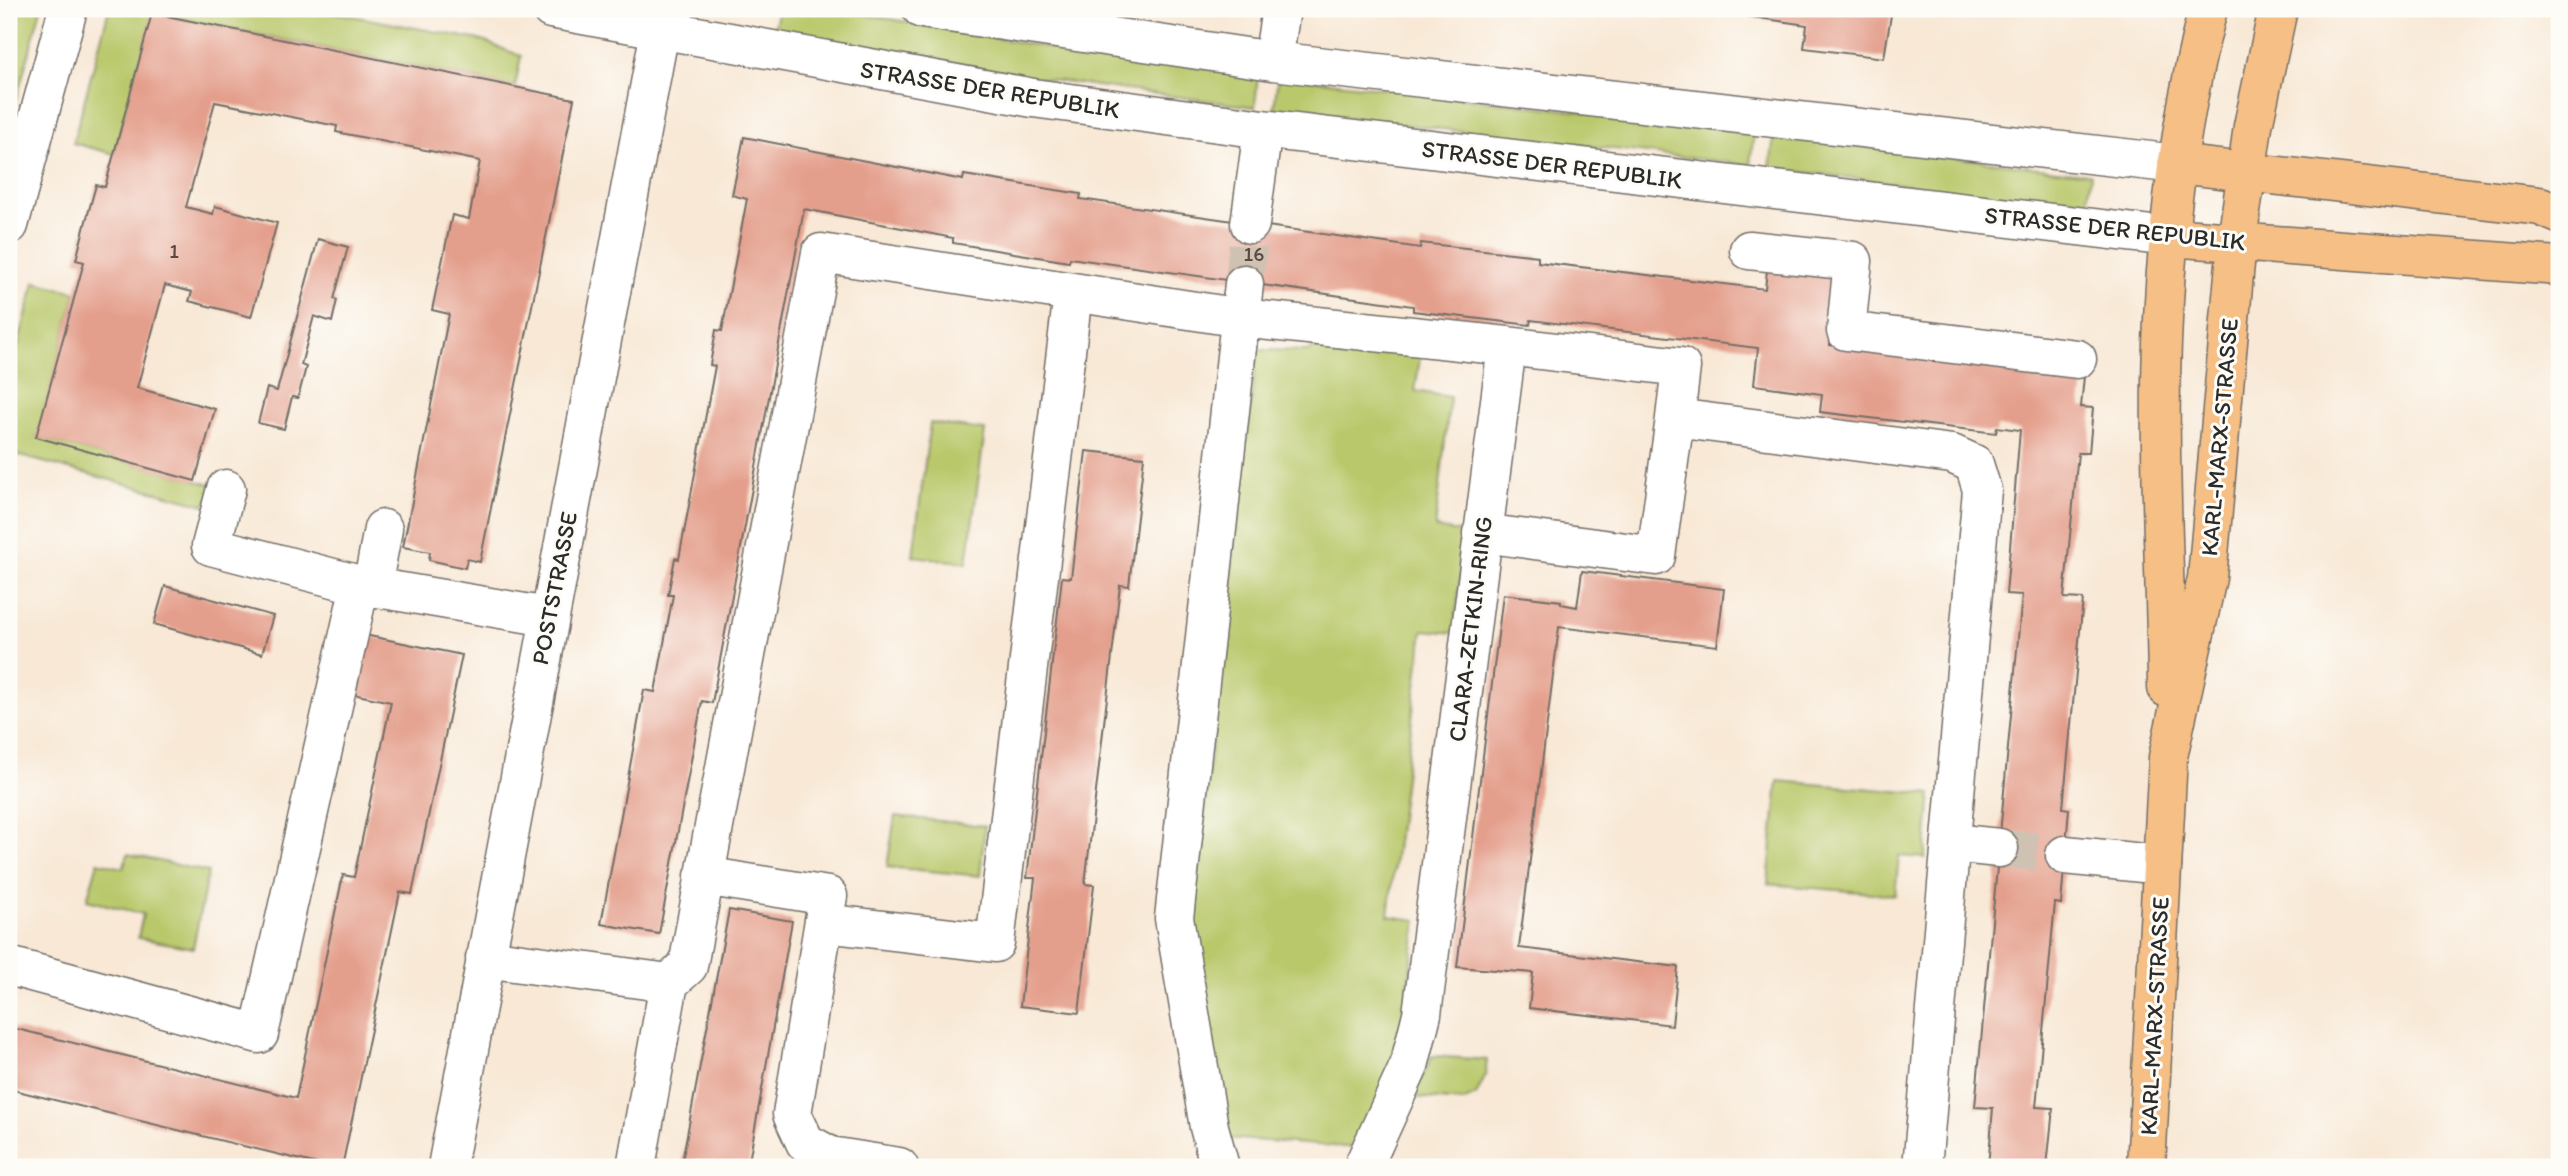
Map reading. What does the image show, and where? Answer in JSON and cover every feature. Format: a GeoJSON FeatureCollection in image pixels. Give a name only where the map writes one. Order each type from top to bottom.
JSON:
{"type":"FeatureCollection","features":[{"type":"Feature","properties":{"kind":"main road"},"geometry":{"type":"LineString","coordinates":[[2168,757],[2161,380],[2169,237],[2177,164],[2189,83],[2208,9]]}},
{"type":"Feature","properties":{"kind":"main road","name":"KARL-MARX-STRASSE"},"geometry":{"type":"LineString","coordinates":[[2146,1167],[2168,757],[2207,578],[2237,241],[2246,171],[2278,9]]}},
{"type":"Feature","properties":{"kind":"main road"},"geometry":{"type":"LineString","coordinates":[[2177,164],[2540,206],[2559,214]]}},
{"type":"Feature","properties":{"kind":"main road","name":"STRASSE DER REPUBLIK"},"geometry":{"type":"LineString","coordinates":[[2169,237],[2559,266]]}},
{"type":"Feature","properties":{"kind":"street"},"geometry":{"type":"LineString","coordinates":[[9,225],[68,9]]}},
{"type":"Feature","properties":{"kind":"street","name":"STRASSE DER REPUBLIK"},"geometry":{"type":"LineString","coordinates":[[551,9],[662,20],[1033,99],[1263,130],[2169,237]]}},
{"type":"Feature","properties":{"kind":"street"},"geometry":{"type":"LineString","coordinates":[[922,9],[1273,61],[2177,164]]}},
{"type":"Feature","properties":{"kind":"street"},"geometry":{"type":"LineString","coordinates":[[1273,61],[1280,9]]}},
{"type":"Feature","properties":{"kind":"street","name":"POSTSTRASSE"},"geometry":{"type":"LineString","coordinates":[[447,1167],[662,20]]}},
{"type":"Feature","properties":{"kind":"street"},"geometry":{"type":"LineString","coordinates":[[1250,224],[1263,130]]}},
{"type":"Feature","properties":{"kind":"street"},"geometry":{"type":"LineString","coordinates":[[1749,250],[1853,261],[1846,331],[2077,359]]}},
{"type":"Feature","properties":{"kind":"street"},"geometry":{"type":"LineString","coordinates":[[636,1167],[669,983],[688,965],[723,765],[738,704],[821,253],[1073,293],[1242,301],[1507,346],[1681,367],[1656,556],[1482,533]]}},
{"type":"Feature","properties":{"kind":"street"},"geometry":{"type":"LineString","coordinates":[[824,923],[995,943],[1073,293]]}},
{"type":"Feature","properties":{"kind":"street"},"geometry":{"type":"LineString","coordinates":[[1220,1167],[1202,1088],[1174,918],[1242,301]]}},
{"type":"Feature","properties":{"kind":"street","name":"CLARA-ZETKIN-RING"},"geometry":{"type":"LineString","coordinates":[[1363,1167],[1409,1066],[1422,1014],[1507,346]]}},
{"type":"Feature","properties":{"kind":"street"},"geometry":{"type":"LineString","coordinates":[[1675,418],[1952,454],[1974,464],[1982,489],[1922,1167]]}},
{"type":"Feature","properties":{"kind":"street"},"geometry":{"type":"LineString","coordinates":[[226,488],[211,546],[366,586],[548,617]]}},
{"type":"Feature","properties":{"kind":"street"},"geometry":{"type":"LineString","coordinates":[[9,966],[259,1034],[366,586],[383,529]]}},
{"type":"Feature","properties":{"kind":"street"},"geometry":{"type":"LineString","coordinates":[[1951,844],[1999,848]]}},
{"type":"Feature","properties":{"kind":"street","name":"KARL-MARX-STRASSE"},"geometry":{"type":"LineString","coordinates":[[2065,855],[2162,865]]}},
{"type":"Feature","properties":{"kind":"street"},"geometry":{"type":"LineString","coordinates":[[704,876],[828,896],[792,1114],[804,1142],[830,1156],[899,1167]]}},
{"type":"Feature","properties":{"kind":"street"},"geometry":{"type":"LineString","coordinates":[[485,958],[669,983]]}},
{"type":"Feature","properties":{"kind":"green space"},"geometry":{"type":"Polygon","coordinates":[[[9,9],[41,9],[9,126],[9,9]]]}},
{"type":"Feature","properties":{"kind":"green space"},"geometry":{"type":"Polygon","coordinates":[[[109,9],[315,9],[480,40],[521,56],[515,87],[153,13],[114,154],[73,143],[109,9]]]}},
{"type":"Feature","properties":{"kind":"green space"},"geometry":{"type":"Polygon","coordinates":[[[779,9],[835,9],[1039,46],[1258,74],[1255,107],[1015,75],[774,30],[779,9]]]}},
{"type":"Feature","properties":{"kind":"green space"},"geometry":{"type":"Polygon","coordinates":[[[1278,76],[1754,132],[1750,165],[1274,109],[1278,76]]]}},
{"type":"Feature","properties":{"kind":"green space"},"geometry":{"type":"Polygon","coordinates":[[[1774,136],[2091,174],[2087,207],[1770,168],[1774,136]]]}},
{"type":"Feature","properties":{"kind":"green space"},"geometry":{"type":"Polygon","coordinates":[[[35,282],[76,292],[37,437],[216,486],[205,505],[9,453],[9,379],[35,282]]]}},
{"type":"Feature","properties":{"kind":"green space"},"geometry":{"type":"Polygon","coordinates":[[[1325,337],[1421,351],[1415,391],[1450,397],[1435,528],[1465,533],[1454,633],[1423,630],[1388,916],[1417,920],[1399,1053],[1358,1148],[1226,1138],[1191,924],[1257,350],[1309,351],[1325,337]]]}},
{"type":"Feature","properties":{"kind":"green space"},"geometry":{"type":"Polygon","coordinates":[[[930,423],[985,430],[967,563],[913,556],[930,423]]]}},
{"type":"Feature","properties":{"kind":"green space"},"geometry":{"type":"Polygon","coordinates":[[[1778,781],[1931,794],[1925,858],[1899,856],[1895,895],[1768,884],[1778,781]]]}},
{"type":"Feature","properties":{"kind":"green space"},"geometry":{"type":"Polygon","coordinates":[[[895,816],[985,826],[980,876],[887,867],[895,816]]]}},
{"type":"Feature","properties":{"kind":"green space"},"geometry":{"type":"Polygon","coordinates":[[[128,854],[208,872],[193,948],[138,938],[143,914],[87,900],[98,862],[123,868],[128,854]]]}},
{"type":"Feature","properties":{"kind":"green space"},"geometry":{"type":"Polygon","coordinates":[[[1432,1056],[1487,1060],[1485,1077],[1476,1095],[1463,1101],[1413,1097],[1432,1056]]]}},
{"type":"Feature","properties":{"kind":"building"},"geometry":{"type":"Polygon","coordinates":[[[1697,9],[1892,9],[1884,58],[1804,48],[1807,25],[1697,9]]]}},
{"type":"Feature","properties":{"kind":"building"},"geometry":{"type":"Polygon","coordinates":[[[152,13],[574,99],[480,562],[467,559],[465,568],[429,560],[430,552],[403,547],[449,314],[432,310],[452,215],[469,219],[480,161],[336,132],[337,126],[215,102],[186,207],[213,214],[215,206],[277,223],[251,317],[189,301],[192,292],[165,285],[137,388],[215,409],[195,481],[36,437],[84,262],[76,260],[86,221],[96,185],[105,187],[152,13]]]}},
{"type":"Feature","properties":{"kind":"building"},"geometry":{"type":"Polygon","coordinates":[[[744,137],[963,180],[964,175],[1081,194],[1080,199],[1420,248],[1421,243],[1538,256],[1538,262],[1765,289],[1768,261],[1835,269],[1830,345],[2084,376],[2081,407],[2093,408],[2089,453],[2078,453],[2064,598],[2083,599],[2063,808],[2069,809],[2061,904],[2055,903],[2036,1107],[2053,1108],[2047,1167],[1988,1167],[1993,1108],[1975,1107],[2022,595],[2006,594],[2020,430],[1997,427],[1996,433],[1820,412],[1822,394],[1754,385],[1758,348],[1531,320],[1530,325],[1413,311],[1413,306],[1070,258],[1069,262],[953,243],[953,238],[804,209],[712,703],[702,701],[659,934],[601,924],[644,690],[655,692],[673,595],[668,595],[675,558],[679,559],[715,366],[710,365],[716,330],[722,331],[747,199],[732,195],[744,137]]]}},
{"type":"Feature","properties":{"kind":"building"},"geometry":{"type":"Polygon","coordinates":[[[318,239],[348,247],[334,299],[337,300],[332,322],[314,316],[301,365],[306,367],[298,398],[292,397],[284,429],[258,423],[267,388],[277,391],[318,239]]]}},
{"type":"Feature","properties":{"kind":"building"},"geometry":{"type":"Polygon","coordinates":[[[1086,451],[1144,457],[1129,586],[1120,585],[1085,884],[1094,885],[1079,1013],[1020,1006],[1035,878],[1027,878],[1062,577],[1071,578],[1086,451]]]}},
{"type":"Feature","properties":{"kind":"building"},"geometry":{"type":"Polygon","coordinates":[[[1582,571],[1724,589],[1717,646],[1559,627],[1519,948],[1678,967],[1672,1025],[1529,1008],[1533,973],[1457,967],[1503,594],[1561,601],[1561,604],[1577,607],[1582,571]]]}},
{"type":"Feature","properties":{"kind":"building"},"geometry":{"type":"Polygon","coordinates":[[[165,586],[273,616],[262,654],[154,624],[165,586]]]}},
{"type":"Feature","properties":{"kind":"building"},"geometry":{"type":"Polygon","coordinates":[[[355,633],[462,655],[412,894],[400,892],[342,1167],[330,1167],[9,1089],[9,1027],[296,1098],[343,875],[354,877],[391,702],[343,692],[355,633]]]}},
{"type":"Feature","properties":{"kind":"building"},"geometry":{"type":"Polygon","coordinates":[[[729,910],[792,921],[748,1167],[681,1167],[729,910]]]}},
{"type":"Feature","properties":{"kind":"tunnel"},"geometry":{"type":"LineString","coordinates":[[1244,284],[1250,224]]}},
{"type":"Feature","properties":{"kind":"tunnel"},"geometry":{"type":"LineString","coordinates":[[1999,848],[2065,855]]}}]}
